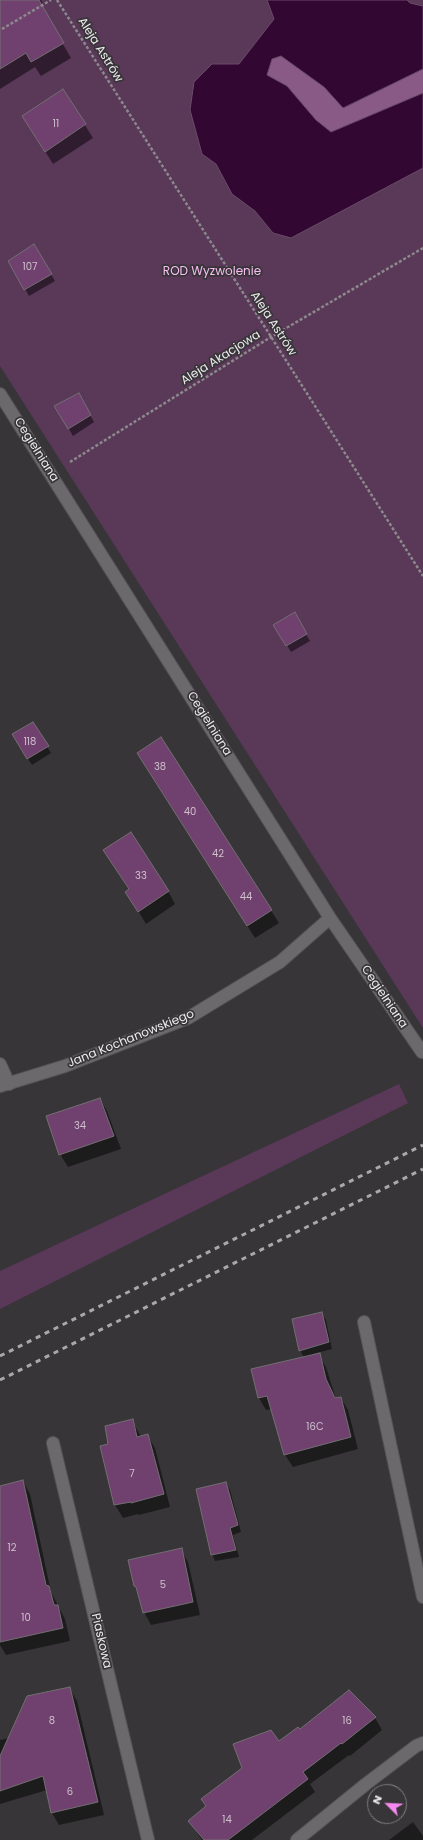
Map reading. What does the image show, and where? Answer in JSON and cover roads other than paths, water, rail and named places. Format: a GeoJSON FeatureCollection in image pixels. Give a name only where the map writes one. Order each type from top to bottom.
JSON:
{"type":"FeatureCollection","features":[{"type":"Feature","properties":{"kind":"street","name":"Cegielniana"},"geometry":{"type":"LineString","coordinates":[[0,394],[330,918],[422,1052]]}},
{"type":"Feature","properties":{"kind":"street","name":"Jana Kochanowskiego"},"geometry":{"type":"LineString","coordinates":[[5,1085],[65,1066],[188,1018],[280,962],[330,918]]}},
{"type":"Feature","properties":{"kind":"street"},"geometry":{"type":"LineString","coordinates":[[0,1064],[5,1085]]}},
{"type":"Feature","properties":{"kind":"street"},"geometry":{"type":"LineString","coordinates":[[364,1322],[423,1597]]}},
{"type":"Feature","properties":{"kind":"street","name":"Piaskowa"},"geometry":{"type":"LineString","coordinates":[[53,1443],[148,1840]]}},
{"type":"Feature","properties":{"kind":"street"},"geometry":{"type":"LineString","coordinates":[[297,1840],[366,1784],[416,1746],[423,1743]]}},
{"type":"Feature","properties":{"kind":"railway"},"geometry":{"type":"LineString","coordinates":[[0,1356],[423,1145]]}},
{"type":"Feature","properties":{"kind":"railway"},"geometry":{"type":"LineString","coordinates":[[0,1380],[423,1169]]}},
{"type":"Feature","properties":{"kind":"park label","name":"ROD Wyzwolenie"},"geometry":{"type":"Point","coordinates":[212,272]}}]}
